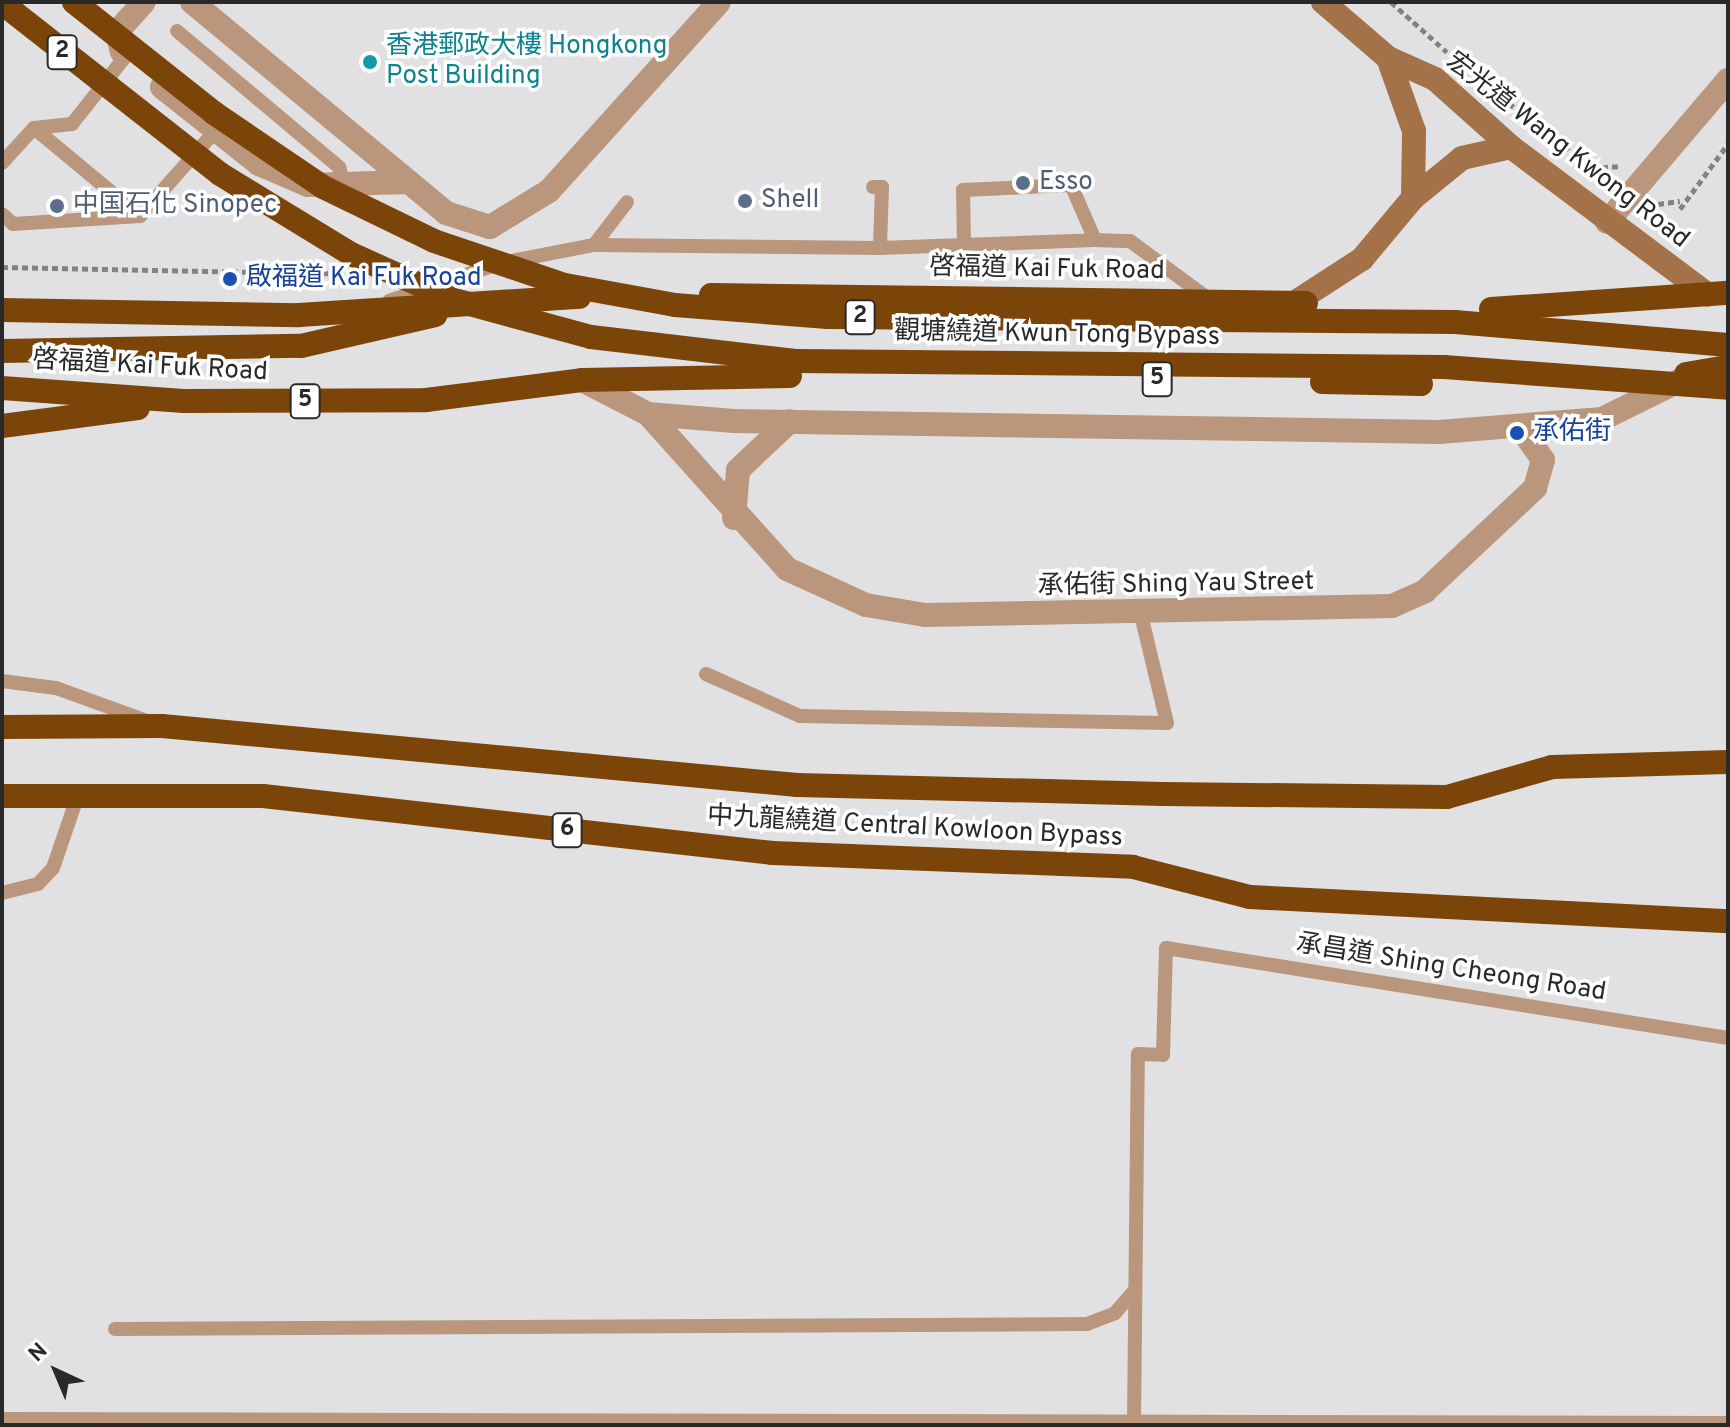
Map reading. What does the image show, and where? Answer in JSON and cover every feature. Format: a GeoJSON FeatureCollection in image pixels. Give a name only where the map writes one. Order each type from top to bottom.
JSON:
{"type":"FeatureCollection","features":[{"type":"Feature","properties":{"kind":"highway","name":"觀塘繞道 Kwun Tong Bypass"},"geometry":{"type":"LineString","coordinates":[[74,2],[275,157],[375,214],[500,267],[623,297],[828,317],[1455,322],[1728,345]]}},
{"type":"Feature","properties":{"kind":"highway","name":"觀塘繞道 Kwun Tong Bypass"},"geometry":{"type":"LineString","coordinates":[[2,3],[220,174],[338,246],[451,299],[591,337],[782,360],[1444,367],[1728,388]]}},
{"type":"Feature","properties":{"kind":"highway","name":"啓福道 Kai Fuk Road"},"geometry":{"type":"LineString","coordinates":[[2,310],[365,309],[504,298],[1212,301],[1513,310],[1718,294]]}},
{"type":"Feature","properties":{"kind":"highway"},"geometry":{"type":"LineString","coordinates":[[2,351],[301,346],[504,298]]}},
{"type":"Feature","properties":{"kind":"highway","name":"啓福道 Kai Fuk Road"},"geometry":{"type":"LineString","coordinates":[[2,388],[184,401],[426,400],[582,380],[934,375],[1593,385],[1728,367]]}},
{"type":"Feature","properties":{"kind":"highway","name":"5"},"geometry":{"type":"LineString","coordinates":[[2,426],[184,401]]}},
{"type":"Feature","properties":{"kind":"highway","name":"中九龍繞道 Central Kowloon Bypass"},"geometry":{"type":"LineString","coordinates":[[2,727],[162,726],[797,785],[1447,797],[1552,767],[1728,762]]}},
{"type":"Feature","properties":{"kind":"highway","name":"中九龍繞道 Central Kowloon Bypass"},"geometry":{"type":"LineString","coordinates":[[2,796],[79,792],[263,796],[773,853],[1133,867],[1250,897],[1728,921]]}},
{"type":"Feature","properties":{"kind":"main road","name":"宏光道 Wang Kwong Road"},"geometry":{"type":"LineString","coordinates":[[1323,2],[1388,58],[1435,79],[1511,147],[1607,222],[1718,294]]}},
{"type":"Feature","properties":{"kind":"main road","name":"宏光道 Wang Kwong Road"},"geometry":{"type":"LineString","coordinates":[[1388,58],[1414,131],[1413,198]]}},
{"type":"Feature","properties":{"kind":"main road"},"geometry":{"type":"LineString","coordinates":[[1294,303],[1362,259],[1413,198],[1462,158],[1511,147]]}},
{"type":"Feature","properties":{"kind":"street"},"geometry":{"type":"LineString","coordinates":[[144,2],[117,32],[125,57],[259,164],[295,180],[344,184],[408,182]]}},
{"type":"Feature","properties":{"kind":"street"},"geometry":{"type":"LineString","coordinates":[[192,2],[408,182],[466,222],[490,227],[517,217],[563,177],[719,2]]}},
{"type":"Feature","properties":{"kind":"street"},"geometry":{"type":"LineString","coordinates":[[1607,222],[1728,80]]}},
{"type":"Feature","properties":{"kind":"street","name":"啓福道 Kai Fuk Road"},"geometry":{"type":"LineString","coordinates":[[582,380],[648,414],[790,421],[1520,427],[1602,419],[1694,373]]}},
{"type":"Feature","properties":{"kind":"street","name":"承佑街 Shing Yau Street"},"geometry":{"type":"LineString","coordinates":[[648,414],[734,518],[809,584],[866,605],[925,615],[1141,615],[1392,606],[1425,591],[1535,488],[1543,460],[1520,427]]}},
{"type":"Feature","properties":{"kind":"street"},"geometry":{"type":"LineString","coordinates":[[734,518],[738,470],[790,421]]}},
{"type":"Feature","properties":{"kind":"lane"},"geometry":{"type":"LineString","coordinates":[[177,31],[339,167],[344,184]]}},
{"type":"Feature","properties":{"kind":"lane"},"geometry":{"type":"LineString","coordinates":[[2,163],[34,128],[72,124],[125,57]]}},
{"type":"Feature","properties":{"kind":"lane"},"geometry":{"type":"LineString","coordinates":[[34,128],[140,216]]}},
{"type":"Feature","properties":{"kind":"lane"},"geometry":{"type":"LineString","coordinates":[[2,214],[13,224],[140,216],[216,130]]}},
{"type":"Feature","properties":{"kind":"lane"},"geometry":{"type":"LineString","coordinates":[[964,245],[963,190],[1071,185],[1095,240]]}},
{"type":"Feature","properties":{"kind":"lane"},"geometry":{"type":"LineString","coordinates":[[873,187],[882,187],[880,248]]}},
{"type":"Feature","properties":{"kind":"lane"},"geometry":{"type":"LineString","coordinates":[[594,245],[627,202]]}},
{"type":"Feature","properties":{"kind":"lane","name":"啓福道 Kai Fuk Road"},"geometry":{"type":"LineString","coordinates":[[365,309],[501,263],[594,245],[880,248],[1095,240],[1130,241],[1212,301]]}},
{"type":"Feature","properties":{"kind":"lane"},"geometry":{"type":"LineString","coordinates":[[706,674],[800,716],[1167,723],[1141,615]]}},
{"type":"Feature","properties":{"kind":"lane"},"geometry":{"type":"LineString","coordinates":[[2,681],[56,688],[162,726]]}},
{"type":"Feature","properties":{"kind":"lane"},"geometry":{"type":"LineString","coordinates":[[2,893],[38,884],[53,868],[79,792]]}},
{"type":"Feature","properties":{"kind":"lane","name":"承昌道 Shing Cheong Road"},"geometry":{"type":"LineString","coordinates":[[1135,1290],[1138,1054],[1163,1055],[1166,948],[1728,1038]]}},
{"type":"Feature","properties":{"kind":"lane"},"geometry":{"type":"LineString","coordinates":[[115,1329],[1087,1324],[1115,1313],[1135,1290]]}},
{"type":"Feature","properties":{"kind":"lane"},"geometry":{"type":"LineString","coordinates":[[1134,1422],[1135,1290]]}},
{"type":"Feature","properties":{"kind":"lane"},"geometry":{"type":"LineString","coordinates":[[2,1419],[1728,1423]]}},
{"type":"Feature","properties":{"kind":"path","name":"宏光道 Wang Kwong Road"},"geometry":{"type":"LineString","coordinates":[[1391,2],[1459,63]]}},
{"type":"Feature","properties":{"kind":"path","name":"宏光道 Wang Kwong Road"},"geometry":{"type":"LineString","coordinates":[[1497,94],[1601,170]]}},
{"type":"Feature","properties":{"kind":"path"},"geometry":{"type":"LineString","coordinates":[[1680,209],[1728,144]]}},
{"type":"Feature","properties":{"kind":"path"},"geometry":{"type":"LineString","coordinates":[[2,267],[338,271]]}},
{"type":"Feature","properties":{"kind":"place","name":"香港郵政大樓 Hongkong Post Building"},"geometry":{"type":"Point","coordinates":[370,62]}},
{"type":"Feature","properties":{"kind":"place","name":"Esso"},"geometry":{"type":"Point","coordinates":[1023,183]}},
{"type":"Feature","properties":{"kind":"place","name":"Shell"},"geometry":{"type":"Point","coordinates":[745,201]}},
{"type":"Feature","properties":{"kind":"place","name":"中国石化 Sinopec"},"geometry":{"type":"Point","coordinates":[57,206]}},
{"type":"Feature","properties":{"kind":"place","name":"啟福道 Kai Fuk Road"},"geometry":{"type":"Point","coordinates":[230,279]}},
{"type":"Feature","properties":{"kind":"place","name":"承佑街"},"geometry":{"type":"Point","coordinates":[1517,433]}}]}
